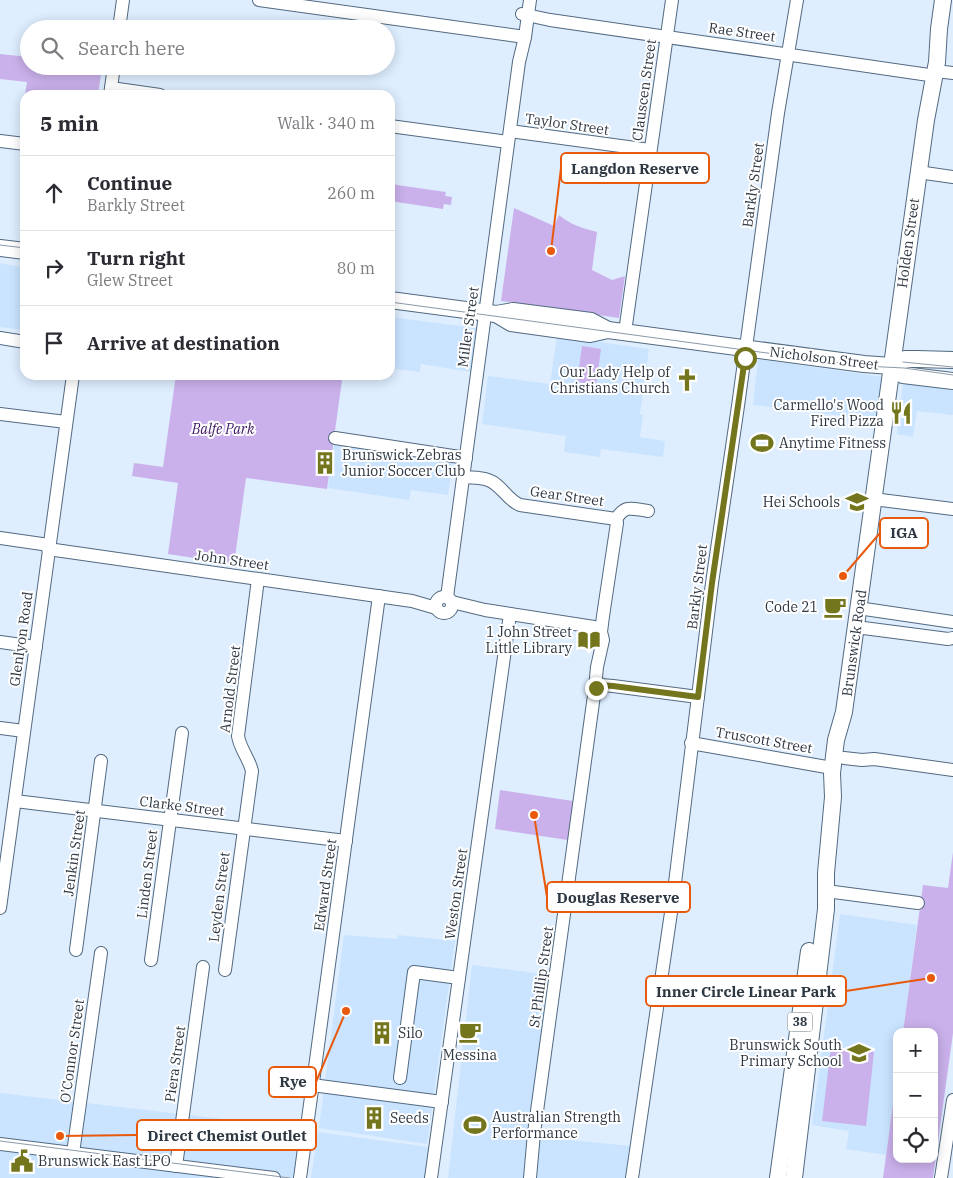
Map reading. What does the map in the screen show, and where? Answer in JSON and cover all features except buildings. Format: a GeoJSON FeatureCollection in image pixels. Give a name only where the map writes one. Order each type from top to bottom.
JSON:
{"type":"FeatureCollection","features":[{"type":"Feature","properties":{"kind":"main road","name":"Holden Street"},"geometry":{"type":"LineString","coordinates":[[891,366],[943,0]]}},
{"type":"Feature","properties":{"kind":"main road"},"geometry":{"type":"LineString","coordinates":[[0,248],[20,250]]}},
{"type":"Feature","properties":{"kind":"main road","name":"Nicholson Street"},"geometry":{"type":"LineString","coordinates":[[395,301],[490,314],[513,310],[591,321],[608,330],[864,364],[891,366],[905,360],[953,360]]}},
{"type":"Feature","properties":{"kind":"main road","name":"Nicholson Street"},"geometry":{"type":"LineString","coordinates":[[891,366],[903,375],[953,381]]}},
{"type":"Feature","properties":{"kind":"main road","name":"Brunswick Road"},"geometry":{"type":"LineString","coordinates":[[778,1178],[826,873],[839,758],[836,740],[844,712],[891,366]]}},
{"type":"Feature","properties":{"kind":"main road","name":"Brunswick Road"},"geometry":{"type":"LineString","coordinates":[[794,1178],[824,918],[822,891]]}},
{"type":"Feature","properties":{"kind":"street"},"geometry":{"type":"LineString","coordinates":[[120,20],[123,0]]}},
{"type":"Feature","properties":{"kind":"street"},"geometry":{"type":"LineString","coordinates":[[259,0],[348,6],[522,37]]}},
{"type":"Feature","properties":{"kind":"street","name":"Miller Street"},"geometry":{"type":"LineString","coordinates":[[524,0],[525,17]]}},
{"type":"Feature","properties":{"kind":"street","name":"Miller Street"},"geometry":{"type":"LineString","coordinates":[[444,603],[490,314],[509,136],[525,17],[530,0]]}},
{"type":"Feature","properties":{"kind":"street","name":"Clauscen Street"},"geometry":{"type":"LineString","coordinates":[[625,332],[672,0]]}},
{"type":"Feature","properties":{"kind":"street","name":"Barkly Street"},"geometry":{"type":"LineString","coordinates":[[632,1178],[671,908],[712,583],[761,233],[797,0]]}},
{"type":"Feature","properties":{"kind":"street","name":"Rae Street"},"geometry":{"type":"LineString","coordinates":[[525,17],[932,73],[953,73]]}},
{"type":"Feature","properties":{"kind":"street"},"geometry":{"type":"LineString","coordinates":[[111,90],[113,75]]}},
{"type":"Feature","properties":{"kind":"street","name":"Taylor Street"},"geometry":{"type":"LineString","coordinates":[[395,126],[650,150]]}},
{"type":"Feature","properties":{"kind":"street"},"geometry":{"type":"LineString","coordinates":[[0,141],[20,143]]}},
{"type":"Feature","properties":{"kind":"street"},"geometry":{"type":"LineString","coordinates":[[918,172],[953,177]]}},
{"type":"Feature","properties":{"kind":"street"},"geometry":{"type":"LineString","coordinates":[[0,338],[20,341]]}},
{"type":"Feature","properties":{"kind":"street","name":"Glenlyon Road"},"geometry":{"type":"LineString","coordinates":[[0,908],[10,806],[24,731],[72,380]]}},
{"type":"Feature","properties":{"kind":"street"},"geometry":{"type":"LineString","coordinates":[[0,414],[66,422]]}},
{"type":"Feature","properties":{"kind":"street"},"geometry":{"type":"LineString","coordinates":[[335,438],[466,458]]}},
{"type":"Feature","properties":{"kind":"street","name":"Gear Street"},"geometry":{"type":"LineString","coordinates":[[463,477],[488,480],[514,503],[520,505],[616,518]]}},
{"type":"Feature","properties":{"kind":"street"},"geometry":{"type":"LineString","coordinates":[[873,499],[953,509]]}},
{"type":"Feature","properties":{"kind":"street"},"geometry":{"type":"LineString","coordinates":[[616,518],[626,508],[648,511]]}},
{"type":"Feature","properties":{"kind":"street","name":"St Phillip Street"},"geometry":{"type":"LineString","coordinates":[[530,1178],[534,1133],[596,688],[597,667],[602,640],[601,632],[617,523],[616,518]]}},
{"type":"Feature","properties":{"kind":"street","name":"John Street"},"geometry":{"type":"LineString","coordinates":[[0,538],[258,579],[412,601],[444,603],[594,627],[601,632]]}},
{"type":"Feature","properties":{"kind":"street","name":"Arnold Street"},"geometry":{"type":"LineString","coordinates":[[243,828],[252,771],[250,761],[239,743],[238,736],[258,579]]}},
{"type":"Feature","properties":{"kind":"street","name":"Edward Street"},"geometry":{"type":"LineString","coordinates":[[300,1178],[379,596]]}},
{"type":"Feature","properties":{"kind":"street"},"geometry":{"type":"LineString","coordinates":[[858,608],[953,622]]}},
{"type":"Feature","properties":{"kind":"street","name":"Weston Street"},"geometry":{"type":"LineString","coordinates":[[432,1178],[510,614]]}},
{"type":"Feature","properties":{"kind":"street"},"geometry":{"type":"LineString","coordinates":[[856,627],[948,639],[953,638]]}},
{"type":"Feature","properties":{"kind":"street"},"geometry":{"type":"LineString","coordinates":[[0,642],[36,647]]}},
{"type":"Feature","properties":{"kind":"street"},"geometry":{"type":"LineString","coordinates":[[596,688],[603,685],[698,697]]}},
{"type":"Feature","properties":{"kind":"street"},"geometry":{"type":"LineString","coordinates":[[0,728],[24,731]]}},
{"type":"Feature","properties":{"kind":"street","name":"Linden Street"},"geometry":{"type":"LineString","coordinates":[[151,960],[182,733]]}},
{"type":"Feature","properties":{"kind":"street","name":"Truscott Street"},"geometry":{"type":"LineString","coordinates":[[691,743],[839,758],[874,759],[953,770]]}},
{"type":"Feature","properties":{"kind":"street","name":"Jenkin Street"},"geometry":{"type":"LineString","coordinates":[[76,950],[101,761]]}},
{"type":"Feature","properties":{"kind":"street","name":"Clarke Street"},"geometry":{"type":"LineString","coordinates":[[10,806],[95,812],[346,841]]}},
{"type":"Feature","properties":{"kind":"street","name":"Leyden Street"},"geometry":{"type":"LineString","coordinates":[[225,970],[243,828]]}},
{"type":"Feature","properties":{"kind":"street"},"geometry":{"type":"LineString","coordinates":[[822,891],[918,903]]}},
{"type":"Feature","properties":{"kind":"street","name":"O'Connor Street"},"geometry":{"type":"LineString","coordinates":[[73,1153],[101,953]]}},
{"type":"Feature","properties":{"kind":"street","name":"Piera Street"},"geometry":{"type":"LineString","coordinates":[[176,1166],[203,967]]}},
{"type":"Feature","properties":{"kind":"street"},"geometry":{"type":"LineString","coordinates":[[400,1078],[414,972],[459,978]]}},
{"type":"Feature","properties":{"kind":"street"},"geometry":{"type":"LineString","coordinates":[[312,1085],[442,1102]]}},
{"type":"Feature","properties":{"kind":"street"},"geometry":{"type":"LineString","coordinates":[[941,1178],[953,1100]]}},
{"type":"Feature","properties":{"kind":"street"},"geometry":{"type":"LineString","coordinates":[[0,1144],[274,1178]]}},
{"type":"Feature","properties":{"kind":"shaded area"},"geometry":{"type":"Polygon","coordinates":[[[0,263],[20,267],[20,329],[0,327],[0,263]]]}},
{"type":"Feature","properties":{"kind":"shaded area"},"geometry":{"type":"Polygon","coordinates":[[[395,318],[477,328],[471,372],[421,364],[420,372],[395,369],[395,318]]]}},
{"type":"Feature","properties":{"kind":"shaded area"},"geometry":{"type":"Polygon","coordinates":[[[557,336],[649,349],[640,414],[643,415],[640,437],[665,441],[663,457],[601,449],[600,457],[564,452],[566,436],[482,424],[488,376],[550,384],[557,336]]]}},
{"type":"Feature","properties":{"kind":"shaded area"},"geometry":{"type":"Polygon","coordinates":[[[758,359],[883,377],[877,420],[753,405],[758,359]]]}},
{"type":"Feature","properties":{"kind":"shaded area"},"geometry":{"type":"Polygon","coordinates":[[[903,383],[953,390],[953,415],[917,411],[913,437],[897,434],[903,383]]]}},
{"type":"Feature","properties":{"kind":"shaded area"},"geometry":{"type":"Polygon","coordinates":[[[334,442],[453,459],[448,495],[411,490],[409,500],[328,488],[334,442]]]}},
{"type":"Feature","properties":{"kind":"shaded area","name":"Brunswick South Primary School"},"geometry":{"type":"Polygon","coordinates":[[[840,914],[917,925],[904,1028],[893,1028],[893,1104],[886,1155],[846,1149],[849,1131],[812,1125],[840,914]]]}},
{"type":"Feature","properties":{"kind":"shaded area"},"geometry":{"type":"Polygon","coordinates":[[[344,935],[397,939],[398,935],[455,941],[427,1144],[319,1128],[344,935]]]}},
{"type":"Feature","properties":{"kind":"shaded area"},"geometry":{"type":"Polygon","coordinates":[[[472,965],[551,975],[528,1136],[631,1146],[625,1178],[448,1178],[472,965]]]}},
{"type":"Feature","properties":{"kind":"shaded area"},"geometry":{"type":"Polygon","coordinates":[[[0,1093],[300,1128],[294,1178],[0,1178],[0,1093]]]}},
{"type":"Feature","properties":{"kind":"shaded area"},"geometry":{"type":"Polygon","coordinates":[[[318,1132],[429,1147],[425,1178],[311,1178],[318,1132]]]}},
{"type":"Feature","properties":{"kind":"green space"},"geometry":{"type":"Polygon","coordinates":[[[0,54],[20,56],[20,75],[101,75],[99,90],[26,90],[27,82],[0,79],[0,54]]]}},
{"type":"Feature","properties":{"kind":"green space"},"geometry":{"type":"Polygon","coordinates":[[[395,185],[446,192],[445,196],[452,197],[451,205],[444,204],[443,209],[395,202],[395,185]]]}},
{"type":"Feature","properties":{"kind":"green space"},"geometry":{"type":"Polygon","coordinates":[[[514,208],[554,226],[559,215],[577,226],[597,232],[592,270],[612,280],[625,276],[619,318],[501,301],[514,208]]]}},
{"type":"Feature","properties":{"kind":"green space"},"geometry":{"type":"Polygon","coordinates":[[[582,346],[601,349],[596,385],[577,382],[582,346]]]}},
{"type":"Feature","properties":{"kind":"green space","name":"Balfe Park"},"geometry":{"type":"Polygon","coordinates":[[[175,380],[342,380],[327,489],[246,478],[234,564],[168,554],[178,483],[132,476],[134,463],[163,467],[175,380]]]}},
{"type":"Feature","properties":{"kind":"green space"},"geometry":{"type":"Polygon","coordinates":[[[500,790],[573,801],[568,840],[495,829],[500,790]]]}},
{"type":"Feature","properties":{"kind":"green space"},"geometry":{"type":"Polygon","coordinates":[[[953,852],[953,1033],[938,1142],[938,1028],[904,1028],[923,885],[948,888],[953,852]]]}},
{"type":"Feature","properties":{"kind":"green space"},"geometry":{"type":"Polygon","coordinates":[[[831,1047],[874,1052],[866,1126],[822,1121],[831,1047]]]}},
{"type":"Feature","properties":{"kind":"green space"},"geometry":{"type":"Polygon","coordinates":[[[893,1104],[893,1163],[935,1163],[933,1178],[883,1178],[893,1104]]]}},
{"type":"Feature","properties":{"kind":"tram line"},"geometry":{"type":"LineString","coordinates":[[0,245],[20,247]]}},
{"type":"Feature","properties":{"kind":"tram line"},"geometry":{"type":"LineString","coordinates":[[395,303],[863,366],[904,368],[953,375]]}},
{"type":"Feature","properties":{"kind":"tram line"},"geometry":{"type":"LineString","coordinates":[[903,362],[953,367]]}},
{"type":"Feature","properties":{"kind":"tram line"},"geometry":{"type":"LineString","coordinates":[[0,1141],[290,1178]]}},
{"type":"Feature","properties":{"kind":"place","name":"Langdon Reserve"},"geometry":{"type":"Point","coordinates":[551,251]}},
{"type":"Feature","properties":{"kind":"place","name":"Our Lady Help of Christians Church"},"geometry":{"type":"Point","coordinates":[687,380]}},
{"type":"Feature","properties":{"kind":"place","name":"Carmello's Wood Fired Pizza"},"geometry":{"type":"Point","coordinates":[901,413]}},
{"type":"Feature","properties":{"kind":"place","name":"Anytime Fitness"},"geometry":{"type":"Point","coordinates":[762,443]}},
{"type":"Feature","properties":{"kind":"place","name":"Brunswick Zebras Junior Soccer Club"},"geometry":{"type":"Point","coordinates":[325,463]}},
{"type":"Feature","properties":{"kind":"place","name":"Hei Schools"},"geometry":{"type":"Point","coordinates":[857,502]}},
{"type":"Feature","properties":{"kind":"place","name":"IGA"},"geometry":{"type":"Point","coordinates":[843,576]}},
{"type":"Feature","properties":{"kind":"place","name":"Code 21"},"geometry":{"type":"Point","coordinates":[835,607]}},
{"type":"Feature","properties":{"kind":"place","name":"1 John Street Little Library"},"geometry":{"type":"Point","coordinates":[589,640]}},
{"type":"Feature","properties":{"kind":"place","name":"Douglas Reserve"},"geometry":{"type":"Point","coordinates":[534,815]}},
{"type":"Feature","properties":{"kind":"place","name":"Inner Circle Linear Park"},"geometry":{"type":"Point","coordinates":[931,978]}},
{"type":"Feature","properties":{"kind":"place","name":"Rye"},"geometry":{"type":"Point","coordinates":[346,1011]}},
{"type":"Feature","properties":{"kind":"place","name":"Messina"},"geometry":{"type":"Point","coordinates":[470,1032]}},
{"type":"Feature","properties":{"kind":"place","name":"Silo"},"geometry":{"type":"Point","coordinates":[382,1033]}},
{"type":"Feature","properties":{"kind":"place","name":"Brunswick South Primary School"},"geometry":{"type":"Point","coordinates":[859,1053]}},
{"type":"Feature","properties":{"kind":"place","name":"Seeds"},"geometry":{"type":"Point","coordinates":[374,1118]}},
{"type":"Feature","properties":{"kind":"place","name":"Australian Strength Performance"},"geometry":{"type":"Point","coordinates":[475,1125]}},
{"type":"Feature","properties":{"kind":"place","name":"Direct Chemist Outlet"},"geometry":{"type":"Point","coordinates":[60,1136]}},
{"type":"Feature","properties":{"kind":"place","name":"Brunswick East LPO"},"geometry":{"type":"Point","coordinates":[22,1161]}},
{"type":"Feature","properties":{"kind":"route"},"geometry":{"type":"LineString","coordinates":[[596,688],[600,685],[613,686],[698,697],[712,583],[745,358]]}}]}
